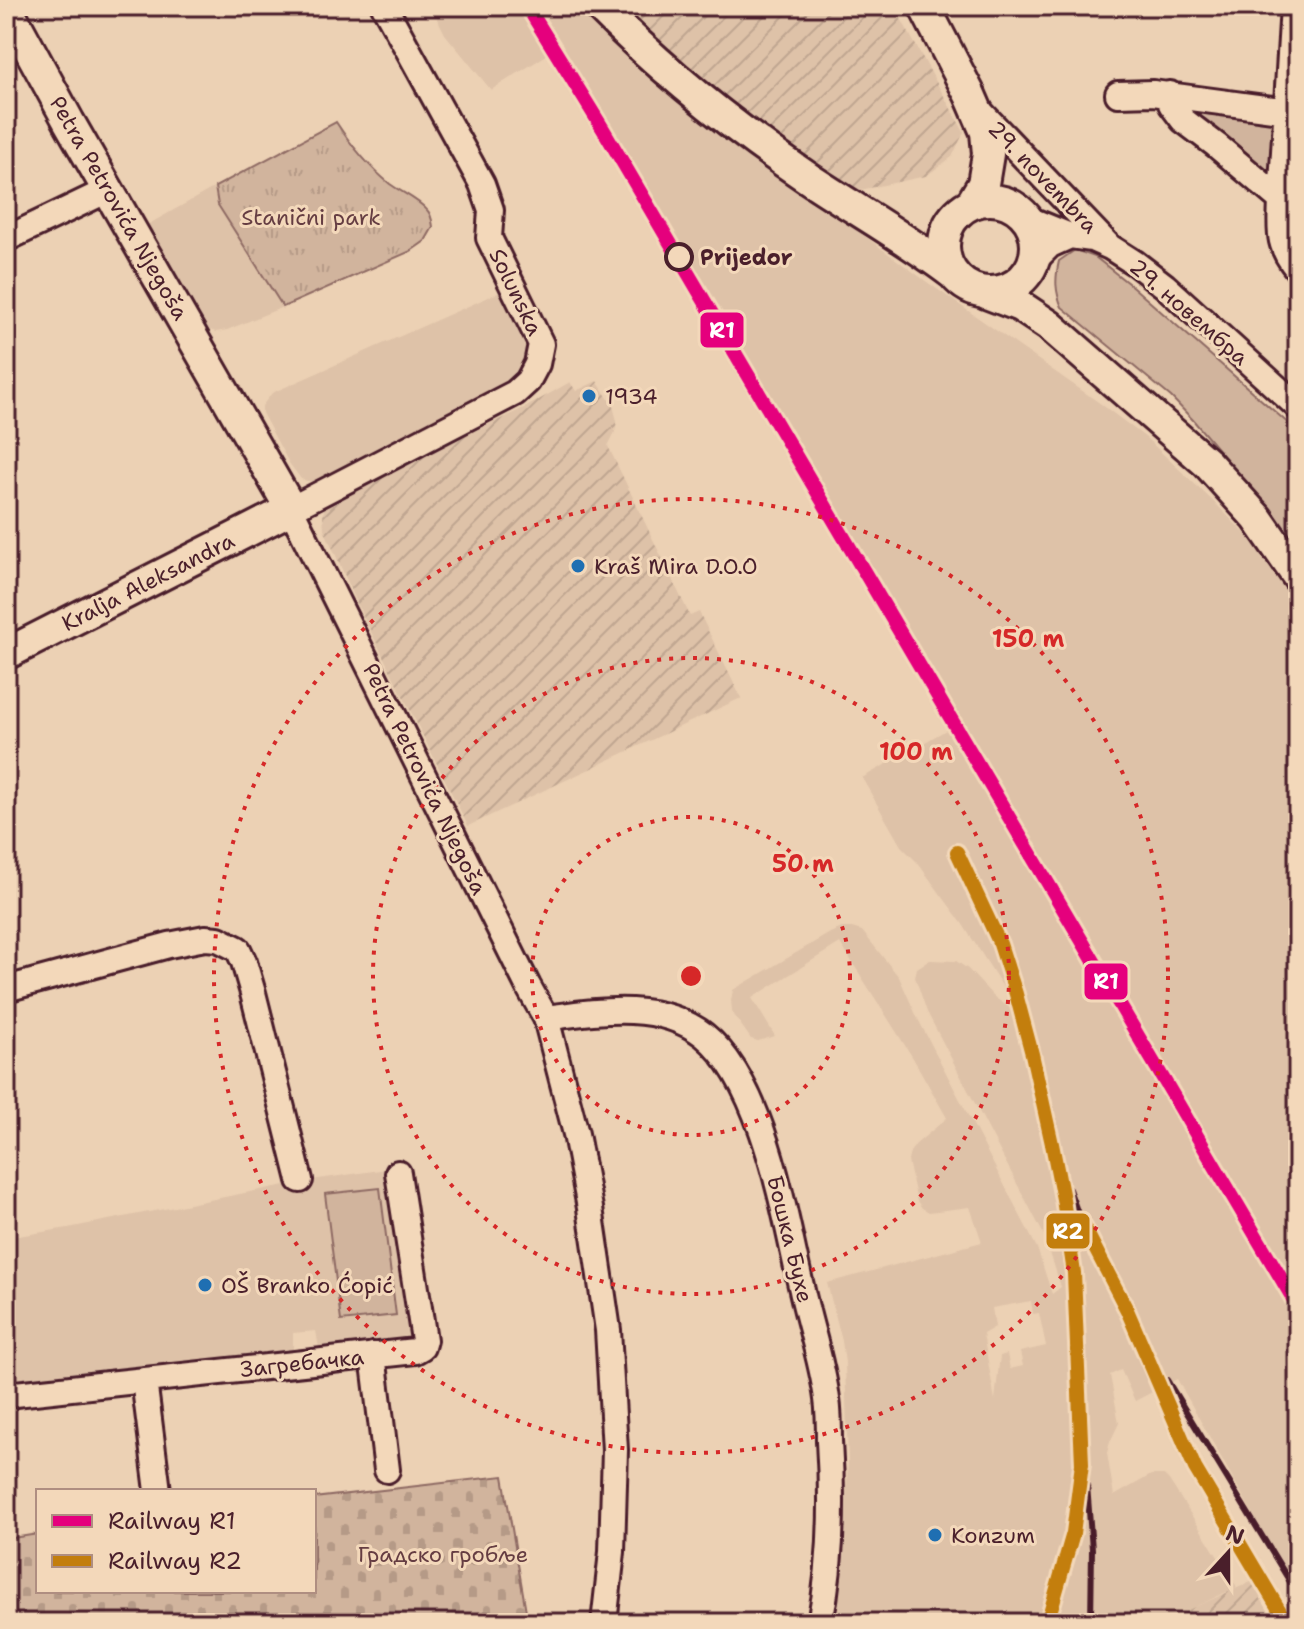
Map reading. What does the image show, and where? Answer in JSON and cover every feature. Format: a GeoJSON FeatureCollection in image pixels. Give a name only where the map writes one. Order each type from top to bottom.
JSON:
{"type":"FeatureCollection","features":[{"type":"Feature","properties":{"kind":"main road","name":"Petra Petrovića Njegoša"},"geometry":{"type":"LineString","coordinates":[[6,6],[291,509]]}},
{"type":"Feature","properties":{"kind":"main road"},"geometry":{"type":"LineString","coordinates":[[599,6],[664,67],[808,178],[920,249],[972,289],[1020,306],[1050,326],[1207,463],[1257,518],[1298,577]]}},
{"type":"Feature","properties":{"kind":"main road","name":"29. novembra"},"geometry":{"type":"LineString","coordinates":[[924,6],[986,132],[988,154],[983,184],[971,204]]}},
{"type":"Feature","properties":{"kind":"main road","name":"29. novembra"},"geometry":{"type":"LineString","coordinates":[[988,154],[1021,212]]}},
{"type":"Feature","properties":{"kind":"main road"},"geometry":{"type":"LineString","coordinates":[[952,273],[944,254],[944,239],[949,224],[958,212],[986,200],[1001,201],[1021,212],[1034,231],[1036,246],[1031,268],[1016,285],[986,293]]}},
{"type":"Feature","properties":{"kind":"main road"},"geometry":{"type":"LineString","coordinates":[[887,228],[924,229],[949,224]]}},
{"type":"Feature","properties":{"kind":"main road"},"geometry":{"type":"LineString","coordinates":[[1031,268],[1050,326]]}},
{"type":"Feature","properties":{"kind":"main road","name":"Kralja Aleksandra"},"geometry":{"type":"LineString","coordinates":[[6,654],[291,509]]}},
{"type":"Feature","properties":{"kind":"street","name":"Solunska"},"geometry":{"type":"LineString","coordinates":[[291,509],[515,393],[528,381],[537,364],[541,344],[489,238],[491,210],[482,184],[384,6]]}},
{"type":"Feature","properties":{"kind":"street"},"geometry":{"type":"LineString","coordinates":[[1293,6],[1280,235],[1286,255],[1298,270]]}},
{"type":"Feature","properties":{"kind":"street"},"geometry":{"type":"LineString","coordinates":[[1118,94],[1170,94],[1288,111]]}},
{"type":"Feature","properties":{"kind":"street"},"geometry":{"type":"LineString","coordinates":[[1170,94],[1171,104],[1183,120],[1281,200]]}},
{"type":"Feature","properties":{"kind":"street","name":"29. novembra"},"geometry":{"type":"LineString","coordinates":[[976,107],[1110,247]]}},
{"type":"Feature","properties":{"kind":"street"},"geometry":{"type":"LineString","coordinates":[[6,239],[108,190]]}},
{"type":"Feature","properties":{"kind":"street","name":"29. novembra"},"geometry":{"type":"LineString","coordinates":[[1021,212],[1070,236]]}},
{"type":"Feature","properties":{"kind":"street","name":"29. novembra"},"geometry":{"type":"LineString","coordinates":[[1031,268],[1050,245],[1070,236]]}},
{"type":"Feature","properties":{"kind":"street","name":"29. новембра"},"geometry":{"type":"LineString","coordinates":[[1070,236],[1092,239],[1135,263],[1165,286],[1298,407]]}},
{"type":"Feature","properties":{"kind":"street","name":"Petra Petrovića Njegoša"},"geometry":{"type":"LineString","coordinates":[[291,509],[546,1018],[576,1134],[608,1330],[615,1450],[612,1552],[604,1623]]}},
{"type":"Feature","properties":{"kind":"street"},"geometry":{"type":"LineString","coordinates":[[6,989],[205,938],[218,939],[238,949],[253,993],[300,1180]]}},
{"type":"Feature","properties":{"kind":"street","name":"Бошка Бухе"},"geometry":{"type":"LineString","coordinates":[[546,1018],[614,1011],[644,1012],[686,1024],[703,1034],[723,1053],[752,1105],[789,1227],[827,1399],[831,1511],[829,1556],[820,1623]]}},
{"type":"Feature","properties":{"kind":"street","name":"Загребачка"},"geometry":{"type":"LineString","coordinates":[[6,1395],[415,1351],[422,1347],[424,1340],[398,1173]]}},
{"type":"Feature","properties":{"kind":"street"},"geometry":{"type":"LineString","coordinates":[[373,1355],[387,1470]]}},
{"type":"Feature","properties":{"kind":"street"},"geometry":{"type":"LineString","coordinates":[[144,1380],[158,1489]]}},
{"type":"Feature","properties":{"kind":"shaded area"},"geometry":{"type":"Polygon","coordinates":[[[431,6],[582,6],[655,76],[724,133],[1145,437],[1260,549],[1298,604],[1298,1594],[1177,1379],[1135,1401],[1121,1370],[1110,1375],[1119,1423],[1107,1453],[1114,1496],[1151,1475],[1164,1475],[1237,1587],[1182,1613],[1182,1623],[830,1623],[843,1530],[848,1463],[845,1363],[827,1283],[982,1242],[970,1207],[929,1212],[917,1201],[908,1161],[910,1152],[947,1118],[840,943],[752,998],[775,1036],[758,1041],[751,1039],[732,1012],[731,1000],[733,990],[830,933],[842,928],[862,931],[899,977],[1037,1248],[1052,1294],[1061,1287],[1045,1237],[927,1012],[915,977],[917,968],[930,960],[956,961],[968,969],[994,997],[1014,1011],[1003,987],[962,923],[917,862],[901,846],[862,778],[955,725],[550,53],[491,90],[445,34],[431,6]],[[1031,1301],[992,1308],[995,1327],[983,1334],[995,1400],[1000,1356],[1007,1354],[1010,1369],[1023,1366],[1020,1352],[1046,1346],[1039,1313],[1033,1314],[1031,1301]]]}},
{"type":"Feature","properties":{"kind":"shaded area"},"geometry":{"type":"Polygon","coordinates":[[[618,6],[894,6],[964,132],[952,157],[926,176],[851,192],[662,48],[618,6]]]}},
{"type":"Feature","properties":{"kind":"shaded area"},"geometry":{"type":"Polygon","coordinates":[[[215,187],[218,205],[283,307],[216,332],[201,327],[197,321],[147,225],[215,187]]]}},
{"type":"Feature","properties":{"kind":"shaded area"},"geometry":{"type":"Polygon","coordinates":[[[500,292],[526,350],[528,361],[523,372],[494,396],[318,481],[301,479],[262,413],[262,406],[272,393],[500,292]]]}},
{"type":"Feature","properties":{"kind":"shaded area"},"geometry":{"type":"Polygon","coordinates":[[[597,381],[613,406],[617,421],[608,446],[690,616],[699,612],[741,698],[468,826],[361,612],[324,529],[325,506],[339,495],[528,406],[570,382],[576,391],[597,381]]]}},
{"type":"Feature","properties":{"kind":"shaded area","name":"OŠ Branko Ćopić"},"geometry":{"type":"Polygon","coordinates":[[[387,1169],[410,1336],[319,1348],[316,1331],[293,1333],[293,1353],[6,1390],[6,1238],[305,1181],[387,1169]]]}},
{"type":"Feature","properties":{"kind":"shaded area"},"geometry":{"type":"Polygon","coordinates":[[[1260,1578],[1287,1623],[1182,1623],[1181,1613],[1260,1578]]]}},
{"type":"Feature","properties":{"kind":"green space"},"geometry":{"type":"Polygon","coordinates":[[[1190,112],[1275,122],[1274,180],[1190,112]]]}},
{"type":"Feature","properties":{"kind":"green space","name":"Stanični park"},"geometry":{"type":"Polygon","coordinates":[[[336,122],[374,170],[427,210],[433,227],[425,241],[411,251],[283,307],[218,205],[215,187],[336,122]]]}},
{"type":"Feature","properties":{"kind":"green space"},"geometry":{"type":"Polygon","coordinates":[[[1075,250],[1095,257],[1133,287],[1298,432],[1298,544],[1171,397],[1062,307],[1056,285],[1059,261],[1075,250]]]}},
{"type":"Feature","properties":{"kind":"green space"},"geometry":{"type":"Polygon","coordinates":[[[380,1188],[396,1315],[341,1321],[325,1194],[380,1188]]]}},
{"type":"Feature","properties":{"kind":"green space","name":"Градско гробље"},"geometry":{"type":"Polygon","coordinates":[[[503,1476],[528,1623],[6,1623],[6,1539],[36,1534],[36,1593],[316,1593],[316,1498],[503,1476]]]}},
{"type":"Feature","properties":{"kind":"railway"},"geometry":{"type":"LineString","coordinates":[[957,852],[1000,944],[1016,994],[1052,1144],[1074,1273],[1082,1464],[1073,1533],[1047,1623]]}},
{"type":"Feature","properties":{"kind":"railway"},"geometry":{"type":"LineString","coordinates":[[1069,1189],[1080,1219],[1127,1310],[1195,1468],[1287,1623]]}},
{"type":"Feature","properties":{"kind":"railway"},"geometry":{"type":"LineString","coordinates":[[1167,1380],[1298,1595]]}},
{"type":"Feature","properties":{"kind":"railway"},"geometry":{"type":"LineString","coordinates":[[1087,1485],[1092,1549],[1091,1623]]}},
{"type":"Feature","properties":{"kind":"rail line","name":"R1"},"geometry":{"type":"LineString","coordinates":[[527,6],[603,129],[1298,1307]]}},
{"type":"Feature","properties":{"kind":"rail line","name":"R2"},"geometry":{"type":"LineString","coordinates":[[957,852],[1000,944],[1016,994],[1052,1144],[1074,1273],[1082,1464],[1073,1533],[1047,1623]]}},
{"type":"Feature","properties":{"kind":"rail line","name":"R2"},"geometry":{"type":"LineString","coordinates":[[1084,1227],[1127,1310],[1195,1468],[1287,1623]]}},
{"type":"Feature","properties":{"kind":"place","name":"Prijedor"},"geometry":{"type":"Point","coordinates":[679,257]}},
{"type":"Feature","properties":{"kind":"place","name":"1934"},"geometry":{"type":"Point","coordinates":[589,396]}},
{"type":"Feature","properties":{"kind":"place","name":"Kraš Mira D.O.O"},"geometry":{"type":"Point","coordinates":[578,566]}},
{"type":"Feature","properties":{"kind":"place","name":"OŠ Branko Ćopić"},"geometry":{"type":"Point","coordinates":[205,1285]}},
{"type":"Feature","properties":{"kind":"place","name":"Konzum"},"geometry":{"type":"Point","coordinates":[935,1535]}}]}
